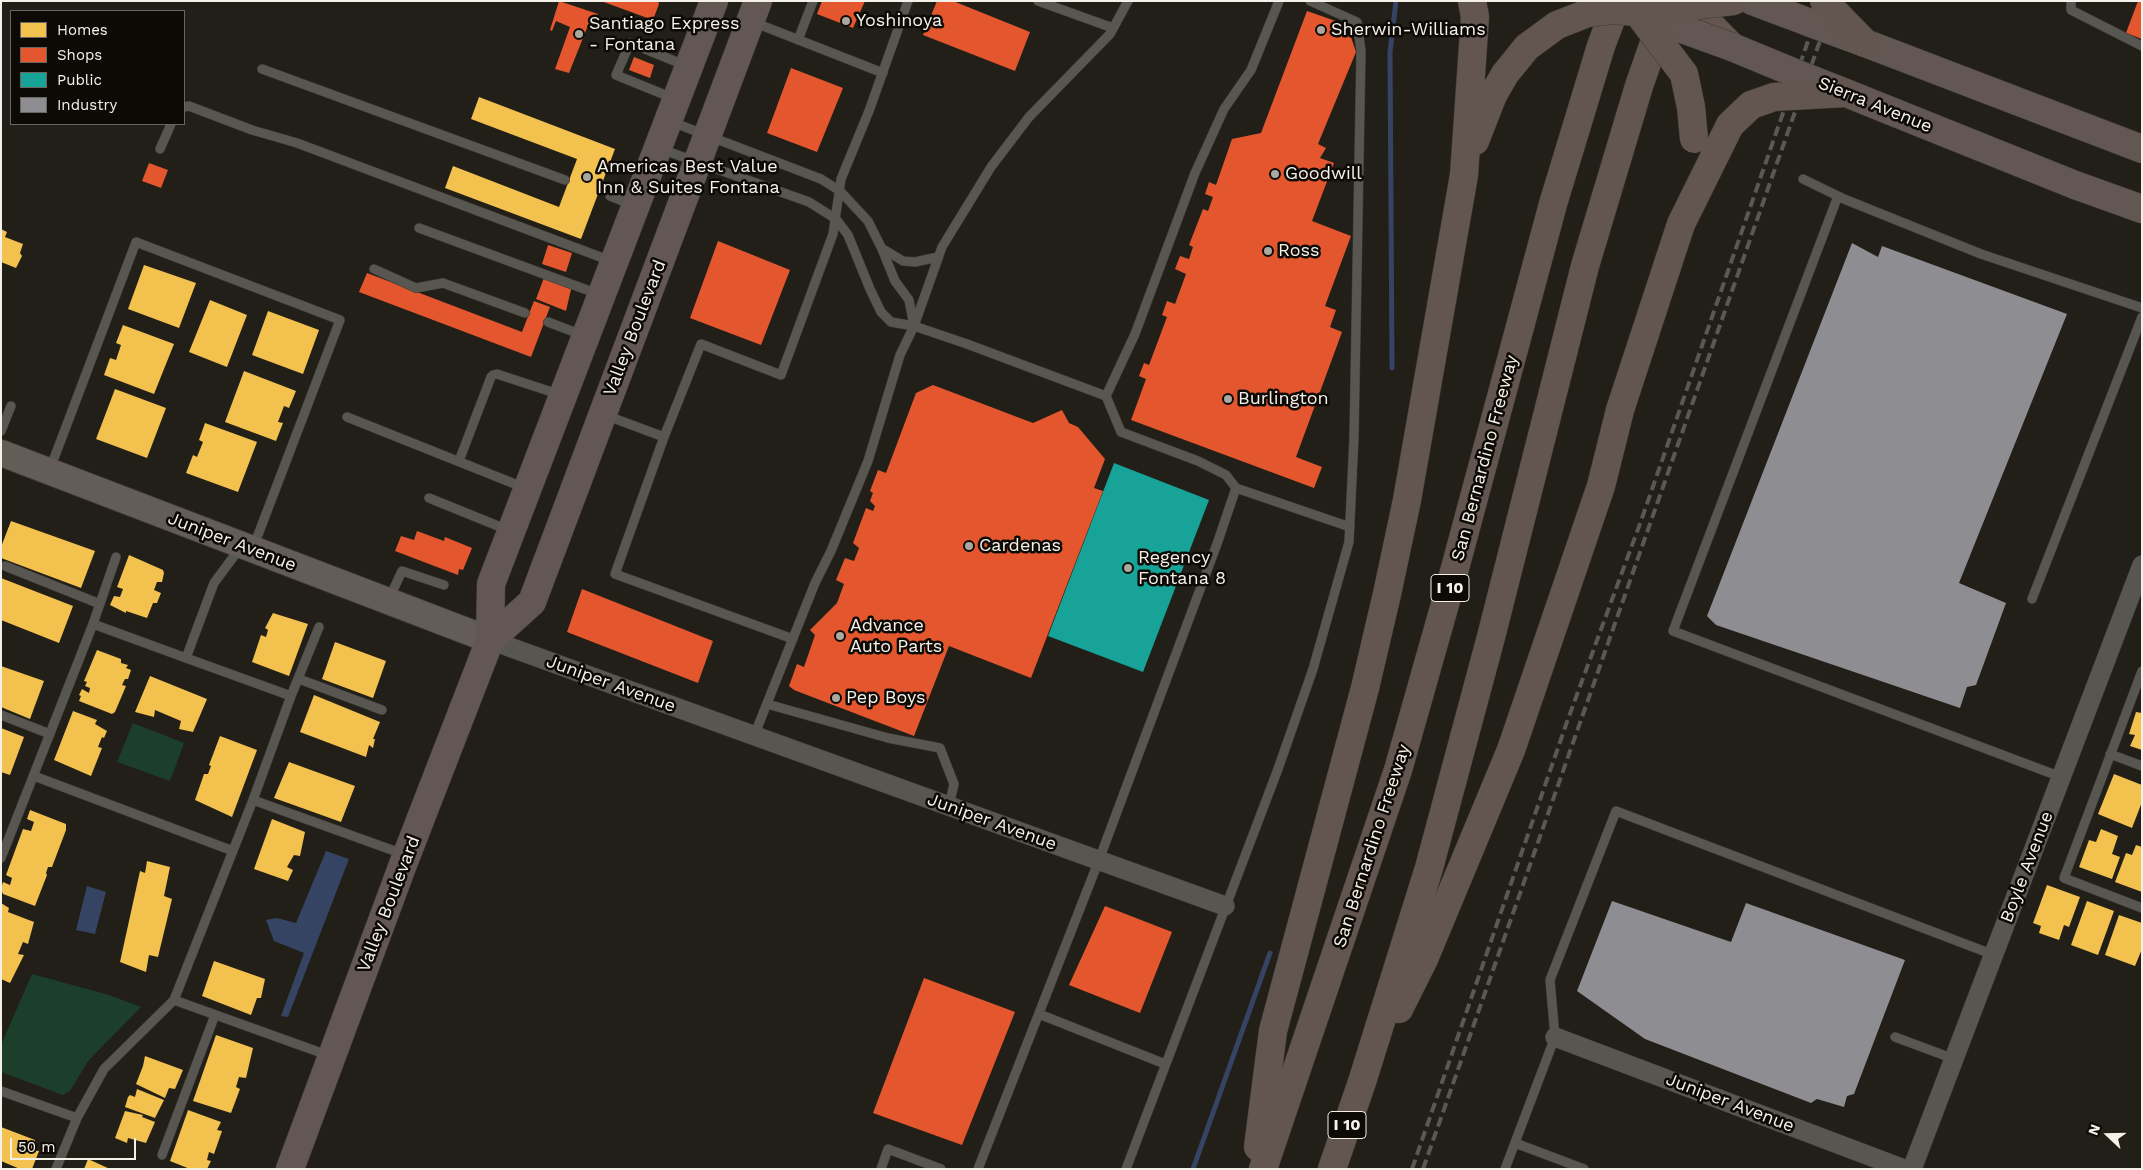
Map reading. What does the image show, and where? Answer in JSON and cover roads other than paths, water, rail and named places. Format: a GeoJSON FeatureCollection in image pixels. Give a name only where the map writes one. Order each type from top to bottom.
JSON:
{"type":"FeatureCollection","features":[{"type":"Feature","properties":{"kind":"highway"},"geometry":{"type":"LineString","coordinates":[[1255,1169],[1273,1031],[1365,688],[1390,585],[1407,500],[1464,175],[1475,17],[1472,1]]}},
{"type":"Feature","properties":{"kind":"highway"},"geometry":{"type":"LineString","coordinates":[[1464,175],[1493,94],[1505,74],[1527,47],[1556,25],[1588,13],[1612,10],[1628,5],[1734,1]]}},
{"type":"Feature","properties":{"kind":"highway"},"geometry":{"type":"LineString","coordinates":[[1682,3],[1732,47]]}},
{"type":"Feature","properties":{"kind":"highway","name":"I 10"},"geometry":{"type":"LineString","coordinates":[[1332,1169],[1362,1082],[1431,858],[1491,637],[1585,266],[1639,86],[1682,3]]}},
{"type":"Feature","properties":{"kind":"highway"},"geometry":{"type":"LineString","coordinates":[[1628,5],[1684,74],[1691,107],[1694,139],[1682,224]]}},
{"type":"Feature","properties":{"kind":"highway","name":"San Bernardino Freeway"},"geometry":{"type":"LineString","coordinates":[[1263,1169],[1398,770],[1452,582],[1554,204],[1602,46],[1628,5]]}},
{"type":"Feature","properties":{"kind":"highway"},"geometry":{"type":"LineString","coordinates":[[1816,12],[1865,43]]}},
{"type":"Feature","properties":{"kind":"highway"},"geometry":{"type":"LineString","coordinates":[[1362,1082],[1424,958],[1508,756],[1594,504],[1620,410],[1682,224],[1730,125],[1751,105],[1774,97],[1846,93]]}},
{"type":"Feature","properties":{"kind":"main road","name":"Valley Boulevard"},"geometry":{"type":"LineString","coordinates":[[290,1169],[407,855],[490,640],[491,584],[613,262],[623,201],[658,148],[714,1]]}},
{"type":"Feature","properties":{"kind":"main road","name":"Sierra Avenue"},"geometry":{"type":"LineString","coordinates":[[1608,1],[1628,5],[2142,210]]}},
{"type":"Feature","properties":{"kind":"main road"},"geometry":{"type":"LineString","coordinates":[[1752,1],[1816,12]]}},
{"type":"Feature","properties":{"kind":"main road","name":"Valley Boulevard"},"geometry":{"type":"LineString","coordinates":[[490,640],[532,602],[754,11]]}},
{"type":"Feature","properties":{"kind":"main road"},"geometry":{"type":"LineString","coordinates":[[1865,43],[2142,149]]}},
{"type":"Feature","properties":{"kind":"street","name":"Juniper Avenue"},"geometry":{"type":"LineString","coordinates":[[1,453],[490,640],[1225,906]]}},
{"type":"Feature","properties":{"kind":"street","name":"Boyle Avenue"},"geometry":{"type":"LineString","coordinates":[[1912,1169],[2142,566]]}},
{"type":"Feature","properties":{"kind":"street","name":"Juniper Avenue"},"geometry":{"type":"LineString","coordinates":[[1555,1037],[1904,1169]]}},
{"type":"Feature","properties":{"kind":"lane"},"geometry":{"type":"LineString","coordinates":[[798,40],[813,1]]}},
{"type":"Feature","properties":{"kind":"lane"},"geometry":{"type":"LineString","coordinates":[[793,639],[615,574],[664,437],[700,344],[781,375],[833,234],[842,179],[883,73],[908,1]]}},
{"type":"Feature","properties":{"kind":"lane"},"geometry":{"type":"LineString","coordinates":[[1038,1],[1113,28]]}},
{"type":"Feature","properties":{"kind":"lane"},"geometry":{"type":"LineString","coordinates":[[754,736],[868,461],[900,355],[914,326],[942,247],[991,166],[1029,117],[1110,34],[1128,1]]}},
{"type":"Feature","properties":{"kind":"lane"},"geometry":{"type":"LineString","coordinates":[[1106,396],[1135,334],[1194,173],[1224,109],[1251,70],[1279,1]]}},
{"type":"Feature","properties":{"kind":"lane"},"geometry":{"type":"LineString","coordinates":[[1126,1169],[1278,769],[1313,669],[1350,542],[1354,437],[1361,50],[1357,22],[1310,1]]}},
{"type":"Feature","properties":{"kind":"lane"},"geometry":{"type":"LineString","coordinates":[[2071,1],[2071,10],[2142,46]]}},
{"type":"Feature","properties":{"kind":"lane"},"geometry":{"type":"LineString","coordinates":[[754,11],[798,40],[883,73]]}},
{"type":"Feature","properties":{"kind":"lane"},"geometry":{"type":"LineString","coordinates":[[689,67],[630,42],[616,75],[672,110],[707,136],[820,178],[840,191],[868,221],[895,281],[909,300],[914,326]]}},
{"type":"Feature","properties":{"kind":"lane"},"geometry":{"type":"LineString","coordinates":[[262,69],[565,180]]}},
{"type":"Feature","properties":{"kind":"lane"},"geometry":{"type":"LineString","coordinates":[[185,107],[189,106],[252,130],[297,142],[613,262]]}},
{"type":"Feature","properties":{"kind":"lane"},"geometry":{"type":"LineString","coordinates":[[160,150],[171,125]]}},
{"type":"Feature","properties":{"kind":"lane"},"geometry":{"type":"LineString","coordinates":[[658,148],[809,202],[836,219],[848,235],[881,312],[891,322],[914,326],[1106,396],[1122,432],[1198,461],[1226,476],[1236,488],[1350,527]]}},
{"type":"Feature","properties":{"kind":"lane"},"geometry":{"type":"LineString","coordinates":[[1803,179],[1838,196],[1981,254],[2142,308]]}},
{"type":"Feature","properties":{"kind":"lane"},"geometry":{"type":"LineString","coordinates":[[1838,196],[1673,631],[2061,777]]}},
{"type":"Feature","properties":{"kind":"lane"},"geometry":{"type":"LineString","coordinates":[[419,228],[601,295]]}},
{"type":"Feature","properties":{"kind":"lane"},"geometry":{"type":"LineString","coordinates":[[49,472],[136,242],[340,320],[247,548],[214,583],[186,658]]}},
{"type":"Feature","properties":{"kind":"lane"},"geometry":{"type":"LineString","coordinates":[[882,249],[903,261],[915,262],[938,257]]}},
{"type":"Feature","properties":{"kind":"lane"},"geometry":{"type":"LineString","coordinates":[[374,269],[416,288],[443,283],[524,313]]}},
{"type":"Feature","properties":{"kind":"lane"},"geometry":{"type":"LineString","coordinates":[[2032,599],[2142,317]]}},
{"type":"Feature","properties":{"kind":"lane"},"geometry":{"type":"LineString","coordinates":[[548,322],[584,336]]}},
{"type":"Feature","properties":{"kind":"lane"},"geometry":{"type":"LineString","coordinates":[[459,461],[493,375],[497,374],[562,396]]}},
{"type":"Feature","properties":{"kind":"lane"},"geometry":{"type":"LineString","coordinates":[[1,431],[11,406]]}},
{"type":"Feature","properties":{"kind":"lane"},"geometry":{"type":"LineString","coordinates":[[602,414],[664,437]]}},
{"type":"Feature","properties":{"kind":"lane"},"geometry":{"type":"LineString","coordinates":[[346,417],[527,488]]}},
{"type":"Feature","properties":{"kind":"lane"},"geometry":{"type":"LineString","coordinates":[[978,1169],[1099,860],[1217,544],[1236,488]]}},
{"type":"Feature","properties":{"kind":"lane"},"geometry":{"type":"LineString","coordinates":[[429,498],[511,531]]}},
{"type":"Feature","properties":{"kind":"lane"},"geometry":{"type":"LineString","coordinates":[[1,858],[93,624],[116,557]]}},
{"type":"Feature","properties":{"kind":"lane"},"geometry":{"type":"LineString","coordinates":[[5,566],[100,604]]}},
{"type":"Feature","properties":{"kind":"lane"},"geometry":{"type":"LineString","coordinates":[[388,601],[402,571],[444,585]]}},
{"type":"Feature","properties":{"kind":"lane"},"geometry":{"type":"LineString","coordinates":[[93,624],[292,696]]}},
{"type":"Feature","properties":{"kind":"lane"},"geometry":{"type":"LineString","coordinates":[[56,1169],[77,1118],[104,1069],[174,1000],[319,627]]}},
{"type":"Feature","properties":{"kind":"lane"},"geometry":{"type":"LineString","coordinates":[[2142,671],[2064,878],[2142,908]]}},
{"type":"Feature","properties":{"kind":"lane"},"geometry":{"type":"LineString","coordinates":[[299,678],[382,710]]}},
{"type":"Feature","properties":{"kind":"lane"},"geometry":{"type":"LineString","coordinates":[[767,704],[888,738],[940,748],[954,784],[950,806]]}},
{"type":"Feature","properties":{"kind":"lane"},"geometry":{"type":"LineString","coordinates":[[1,716],[50,734]]}},
{"type":"Feature","properties":{"kind":"lane"},"geometry":{"type":"LineString","coordinates":[[2110,754],[2142,766]]}},
{"type":"Feature","properties":{"kind":"lane"},"geometry":{"type":"LineString","coordinates":[[34,776],[233,851]]}},
{"type":"Feature","properties":{"kind":"lane"},"geometry":{"type":"LineString","coordinates":[[253,800],[407,855]]}},
{"type":"Feature","properties":{"kind":"lane"},"geometry":{"type":"LineString","coordinates":[[1505,1169],[1555,1037],[1550,980],[1616,811],[1994,955]]}},
{"type":"Feature","properties":{"kind":"lane"},"geometry":{"type":"LineString","coordinates":[[174,1000],[332,1056]]}},
{"type":"Feature","properties":{"kind":"lane"},"geometry":{"type":"LineString","coordinates":[[1039,1014],[1165,1064]]}},
{"type":"Feature","properties":{"kind":"lane"},"geometry":{"type":"LineString","coordinates":[[162,1155],[215,1015]]}},
{"type":"Feature","properties":{"kind":"lane"},"geometry":{"type":"LineString","coordinates":[[1895,1037],[1954,1059]]}},
{"type":"Feature","properties":{"kind":"lane"},"geometry":{"type":"LineString","coordinates":[[1,1091],[77,1118]]}},
{"type":"Feature","properties":{"kind":"lane"},"geometry":{"type":"LineString","coordinates":[[1515,1143],[1584,1169]]}},
{"type":"Feature","properties":{"kind":"lane"},"geometry":{"type":"LineString","coordinates":[[881,1169],[888,1149],[941,1169]]}},
{"type":"Feature","properties":{"kind":"water"},"geometry":{"type":"Polygon","coordinates":[[[326,851],[349,859],[288,1017],[281,1016],[304,953],[274,941],[266,920],[277,918],[296,923],[326,851]]]}},
{"type":"Feature","properties":{"kind":"water"},"geometry":{"type":"Polygon","coordinates":[[[87,886],[106,892],[95,934],[76,930],[87,886]]]}},
{"type":"Feature","properties":{"kind":"waterway"},"geometry":{"type":"LineString","coordinates":[[1392,368],[1390,52],[1396,1]]}},
{"type":"Feature","properties":{"kind":"waterway"},"geometry":{"type":"LineString","coordinates":[[1193,1169],[1270,953]]}},
{"type":"Feature","properties":{"kind":"railway"},"geometry":{"type":"LineString","coordinates":[[1412,1169],[1568,719],[1641,521],[1822,1]]}},
{"type":"Feature","properties":{"kind":"railway"},"geometry":{"type":"LineString","coordinates":[[1423,1169],[1834,1]]}},
{"type":"Feature","properties":{"kind":"place","name":"Yoshinoya"},"geometry":{"type":"Point","coordinates":[846,21]}},
{"type":"Feature","properties":{"kind":"place","name":"Sherwin-Williams"},"geometry":{"type":"Point","coordinates":[1321,30]}},
{"type":"Feature","properties":{"kind":"place","name":"Santiago Express - Fontana"},"geometry":{"type":"Point","coordinates":[579,34]}},
{"type":"Feature","properties":{"kind":"place","name":"Goodwill"},"geometry":{"type":"Point","coordinates":[1275,174]}},
{"type":"Feature","properties":{"kind":"place","name":"Americas Best Value Inn & Suites Fontana"},"geometry":{"type":"Point","coordinates":[587,177]}},
{"type":"Feature","properties":{"kind":"place","name":"Ross"},"geometry":{"type":"Point","coordinates":[1268,251]}},
{"type":"Feature","properties":{"kind":"place","name":"Burlington"},"geometry":{"type":"Point","coordinates":[1228,399]}},
{"type":"Feature","properties":{"kind":"place","name":"Cardenas"},"geometry":{"type":"Point","coordinates":[969,546]}},
{"type":"Feature","properties":{"kind":"place","name":"Regency Fontana 8"},"geometry":{"type":"Point","coordinates":[1128,568]}},
{"type":"Feature","properties":{"kind":"place","name":"Advance Auto Parts"},"geometry":{"type":"Point","coordinates":[840,636]}},
{"type":"Feature","properties":{"kind":"place","name":"Pep Boys"},"geometry":{"type":"Point","coordinates":[836,698]}}]}
